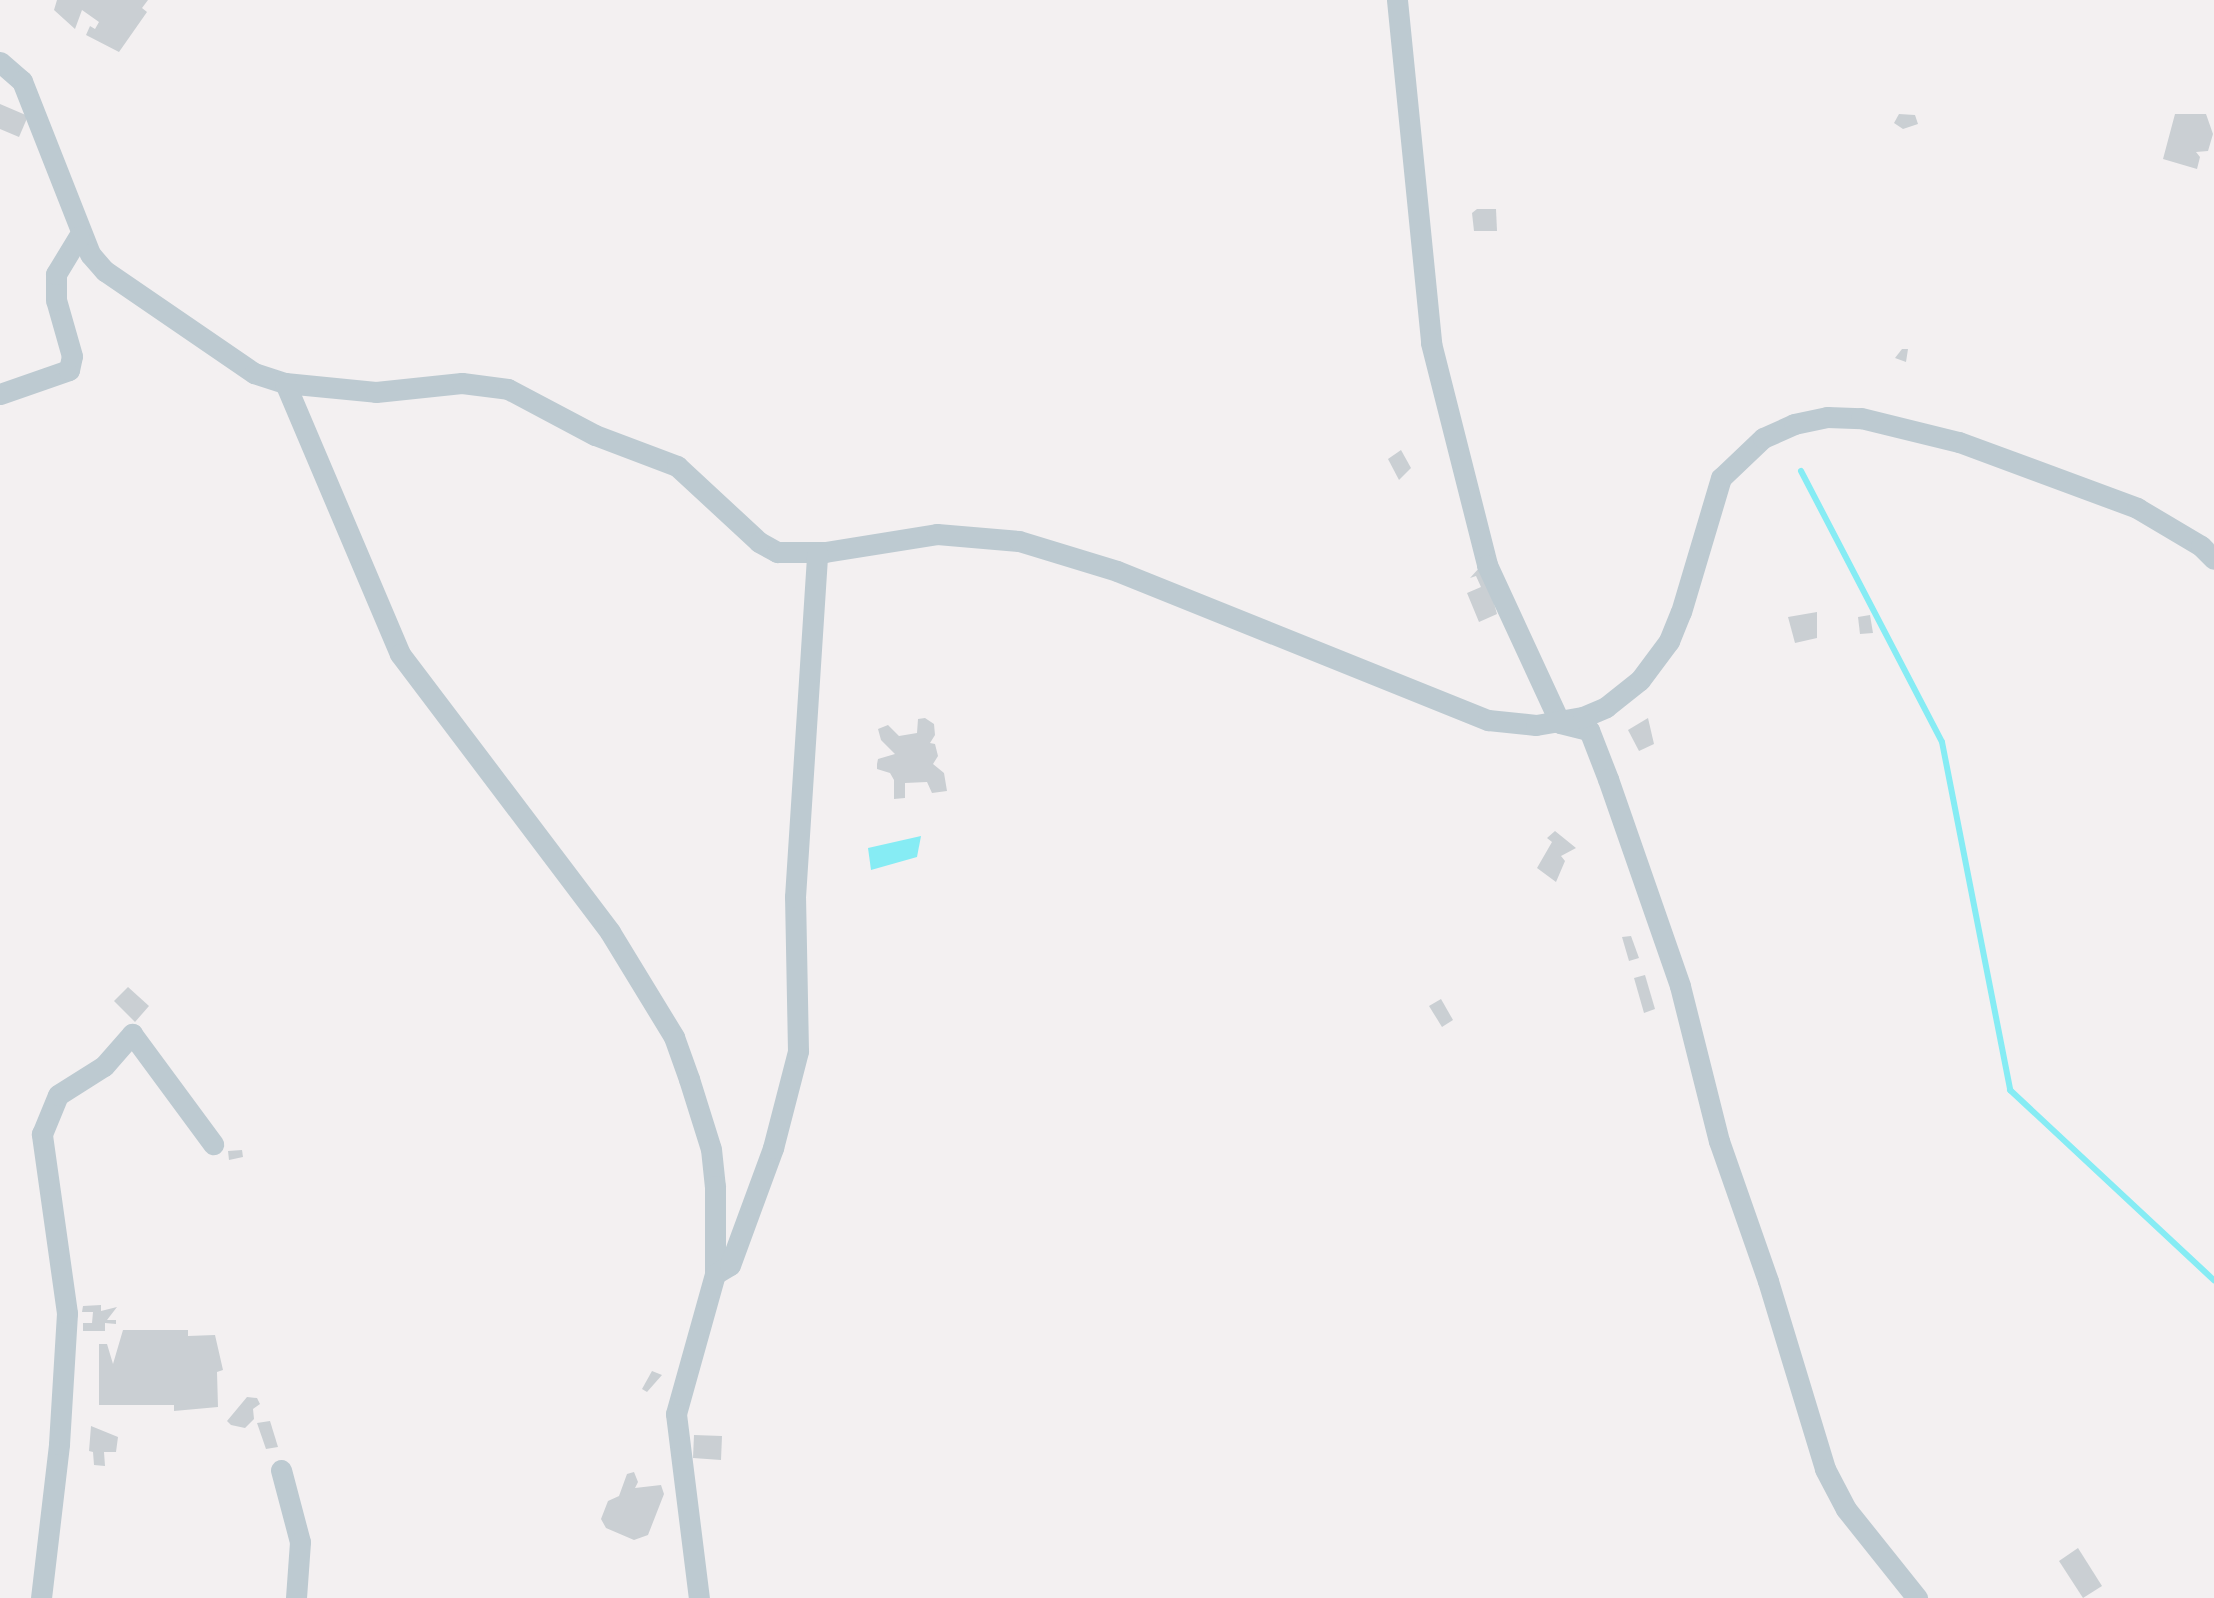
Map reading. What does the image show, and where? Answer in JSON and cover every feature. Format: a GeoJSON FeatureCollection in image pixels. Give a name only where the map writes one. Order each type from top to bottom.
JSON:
{"type":"FeatureCollection","features":[{"type":"Feature","properties":{"kind":"street"},"geometry":{"type":"LineString","coordinates":[[1397,0],[1414,143],[1423,288],[1442,394],[1487,565],[1559,723]]}},
{"type":"Feature","properties":{"kind":"street"},"geometry":{"type":"LineString","coordinates":[[0,62],[22,81],[79,236],[105,271],[254,373],[285,383],[376,392],[463,383],[508,389],[595,435],[677,466],[759,542],[777,552],[817,553],[936,534],[1019,541],[1117,571],[1488,720],[1559,723],[1589,730],[1680,986],[1719,1141],[1769,1280],[1825,1469],[1846,1509],[1917,1598]]}},
{"type":"Feature","properties":{"kind":"street"},"geometry":{"type":"LineString","coordinates":[[0,394],[69,370],[72,356],[56,300],[56,274],[79,236]]}},
{"type":"Feature","properties":{"kind":"street"},"geometry":{"type":"LineString","coordinates":[[285,383],[400,654],[610,932],[674,1037],[711,1149],[715,1274],[676,1414],[699,1598]]}},
{"type":"Feature","properties":{"kind":"street"},"geometry":{"type":"LineString","coordinates":[[1559,723],[1606,707],[1656,661],[1681,612],[1709,507],[1721,478],[1763,438],[1794,424],[1827,417],[1861,418],[1959,442],[2137,509],[2201,546],[2214,559]]}},
{"type":"Feature","properties":{"kind":"street"},"geometry":{"type":"LineString","coordinates":[[715,1274],[730,1265],[773,1148],[798,1051],[795,897],[817,553]]}},
{"type":"Feature","properties":{"kind":"street"},"geometry":{"type":"LineString","coordinates":[[41,1598],[60,1444],[67,1313],[42,1134],[58,1095],[104,1066],[132,1034],[213,1144]]}},
{"type":"Feature","properties":{"kind":"street"},"geometry":{"type":"LineString","coordinates":[[281,1471],[300,1542],[296,1598]]}},
{"type":"Feature","properties":{"kind":"water"},"geometry":{"type":"Polygon","coordinates":[[[921,836],[917,857],[871,870],[868,848],[921,836]]]}},
{"type":"Feature","properties":{"kind":"building"},"geometry":{"type":"Polygon","coordinates":[[[57,0],[148,0],[142,8],[147,12],[119,52],[86,35],[90,26],[95,29],[99,22],[82,10],[75,29],[54,10],[57,0]]]}},
{"type":"Feature","properties":{"kind":"building"},"geometry":{"type":"Polygon","coordinates":[[[0,104],[28,116],[19,137],[0,129],[0,104]]]}},
{"type":"Feature","properties":{"kind":"building"},"geometry":{"type":"Polygon","coordinates":[[[1899,114],[1915,115],[1918,124],[1903,129],[1894,123],[1899,114]]]}},
{"type":"Feature","properties":{"kind":"building"},"geometry":{"type":"Polygon","coordinates":[[[2175,114],[2206,114],[2213,134],[2208,151],[2196,152],[2200,157],[2197,169],[2163,159],[2175,114]]]}},
{"type":"Feature","properties":{"kind":"building"},"geometry":{"type":"Polygon","coordinates":[[[1477,209],[1496,209],[1497,231],[1474,231],[1472,213],[1477,209]]]}},
{"type":"Feature","properties":{"kind":"building"},"geometry":{"type":"Polygon","coordinates":[[[1902,349],[1908,349],[1906,362],[1895,358],[1902,349]]]}},
{"type":"Feature","properties":{"kind":"building"},"geometry":{"type":"Polygon","coordinates":[[[1401,450],[1411,468],[1399,480],[1388,459],[1401,450]]]}},
{"type":"Feature","properties":{"kind":"building"},"geometry":{"type":"Polygon","coordinates":[[[1480,567],[1484,568],[1497,614],[1479,622],[1467,593],[1481,587],[1476,576],[1470,578],[1480,567]]]}},
{"type":"Feature","properties":{"kind":"building"},"geometry":{"type":"Polygon","coordinates":[[[1817,612],[1817,638],[1795,643],[1788,617],[1817,612]]]}},
{"type":"Feature","properties":{"kind":"building"},"geometry":{"type":"Polygon","coordinates":[[[1870,615],[1873,633],[1860,634],[1858,617],[1870,615]]]}},
{"type":"Feature","properties":{"kind":"building"},"geometry":{"type":"Polygon","coordinates":[[[925,718],[934,724],[935,735],[930,743],[935,744],[938,756],[933,764],[944,773],[947,791],[932,793],[927,782],[905,783],[905,798],[894,799],[894,780],[890,773],[877,769],[877,764],[878,759],[895,754],[881,740],[878,729],[888,725],[899,736],[917,733],[918,719],[925,718]]]}},
{"type":"Feature","properties":{"kind":"building"},"geometry":{"type":"Polygon","coordinates":[[[1648,718],[1654,744],[1639,751],[1628,730],[1648,718]]]}},
{"type":"Feature","properties":{"kind":"building"},"geometry":{"type":"Polygon","coordinates":[[[1555,831],[1576,848],[1561,856],[1565,861],[1556,882],[1537,868],[1552,842],[1547,838],[1555,831]]]}},
{"type":"Feature","properties":{"kind":"building"},"geometry":{"type":"Polygon","coordinates":[[[1631,936],[1639,958],[1629,961],[1622,937],[1631,936]]]}},
{"type":"Feature","properties":{"kind":"building"},"geometry":{"type":"Polygon","coordinates":[[[1645,975],[1655,1009],[1644,1013],[1634,978],[1645,975]]]}},
{"type":"Feature","properties":{"kind":"building"},"geometry":{"type":"Polygon","coordinates":[[[128,987],[149,1006],[135,1022],[114,1001],[128,987]]]}},
{"type":"Feature","properties":{"kind":"building"},"geometry":{"type":"Polygon","coordinates":[[[1441,999],[1453,1020],[1442,1027],[1429,1006],[1441,999]]]}},
{"type":"Feature","properties":{"kind":"building"},"geometry":{"type":"Polygon","coordinates":[[[242,1150],[243,1157],[229,1160],[228,1151],[242,1150]]]}},
{"type":"Feature","properties":{"kind":"building"},"geometry":{"type":"Polygon","coordinates":[[[101,1305],[101,1311],[117,1307],[107,1320],[116,1320],[116,1324],[105,1323],[105,1331],[83,1331],[83,1323],[92,1323],[93,1312],[82,1312],[83,1306],[101,1305]]]}},
{"type":"Feature","properties":{"kind":"building"},"geometry":{"type":"Polygon","coordinates":[[[123,1330],[188,1330],[188,1336],[215,1335],[223,1370],[217,1372],[218,1407],[174,1411],[174,1405],[99,1405],[99,1344],[107,1344],[113,1364],[123,1330]]]}},
{"type":"Feature","properties":{"kind":"building"},"geometry":{"type":"Polygon","coordinates":[[[652,1371],[662,1375],[647,1392],[642,1389],[652,1371]]]}},
{"type":"Feature","properties":{"kind":"building"},"geometry":{"type":"Polygon","coordinates":[[[247,1397],[257,1398],[260,1404],[253,1409],[254,1419],[245,1428],[231,1425],[227,1421],[247,1397]]]}},
{"type":"Feature","properties":{"kind":"building"},"geometry":{"type":"Polygon","coordinates":[[[270,1421],[278,1447],[266,1449],[257,1423],[270,1421]]]}},
{"type":"Feature","properties":{"kind":"building"},"geometry":{"type":"Polygon","coordinates":[[[91,1426],[118,1437],[116,1452],[104,1452],[105,1466],[94,1465],[93,1452],[89,1451],[91,1426]]]}},
{"type":"Feature","properties":{"kind":"building"},"geometry":{"type":"Polygon","coordinates":[[[694,1435],[722,1436],[721,1460],[693,1458],[694,1435]]]}},
{"type":"Feature","properties":{"kind":"building"},"geometry":{"type":"Polygon","coordinates":[[[634,1472],[638,1482],[635,1488],[661,1485],[664,1494],[648,1535],[634,1540],[606,1528],[601,1519],[608,1501],[619,1496],[627,1474],[634,1472]]]}},
{"type":"Feature","properties":{"kind":"building"},"geometry":{"type":"Polygon","coordinates":[[[2078,1548],[2102,1586],[2083,1598],[2059,1561],[2078,1548]]]}},
{"type":"Feature","properties":{"kind":"waterway"},"geometry":{"type":"LineString","coordinates":[[1801,471],[1942,742],[2010,1090],[2214,1280]]}}]}
